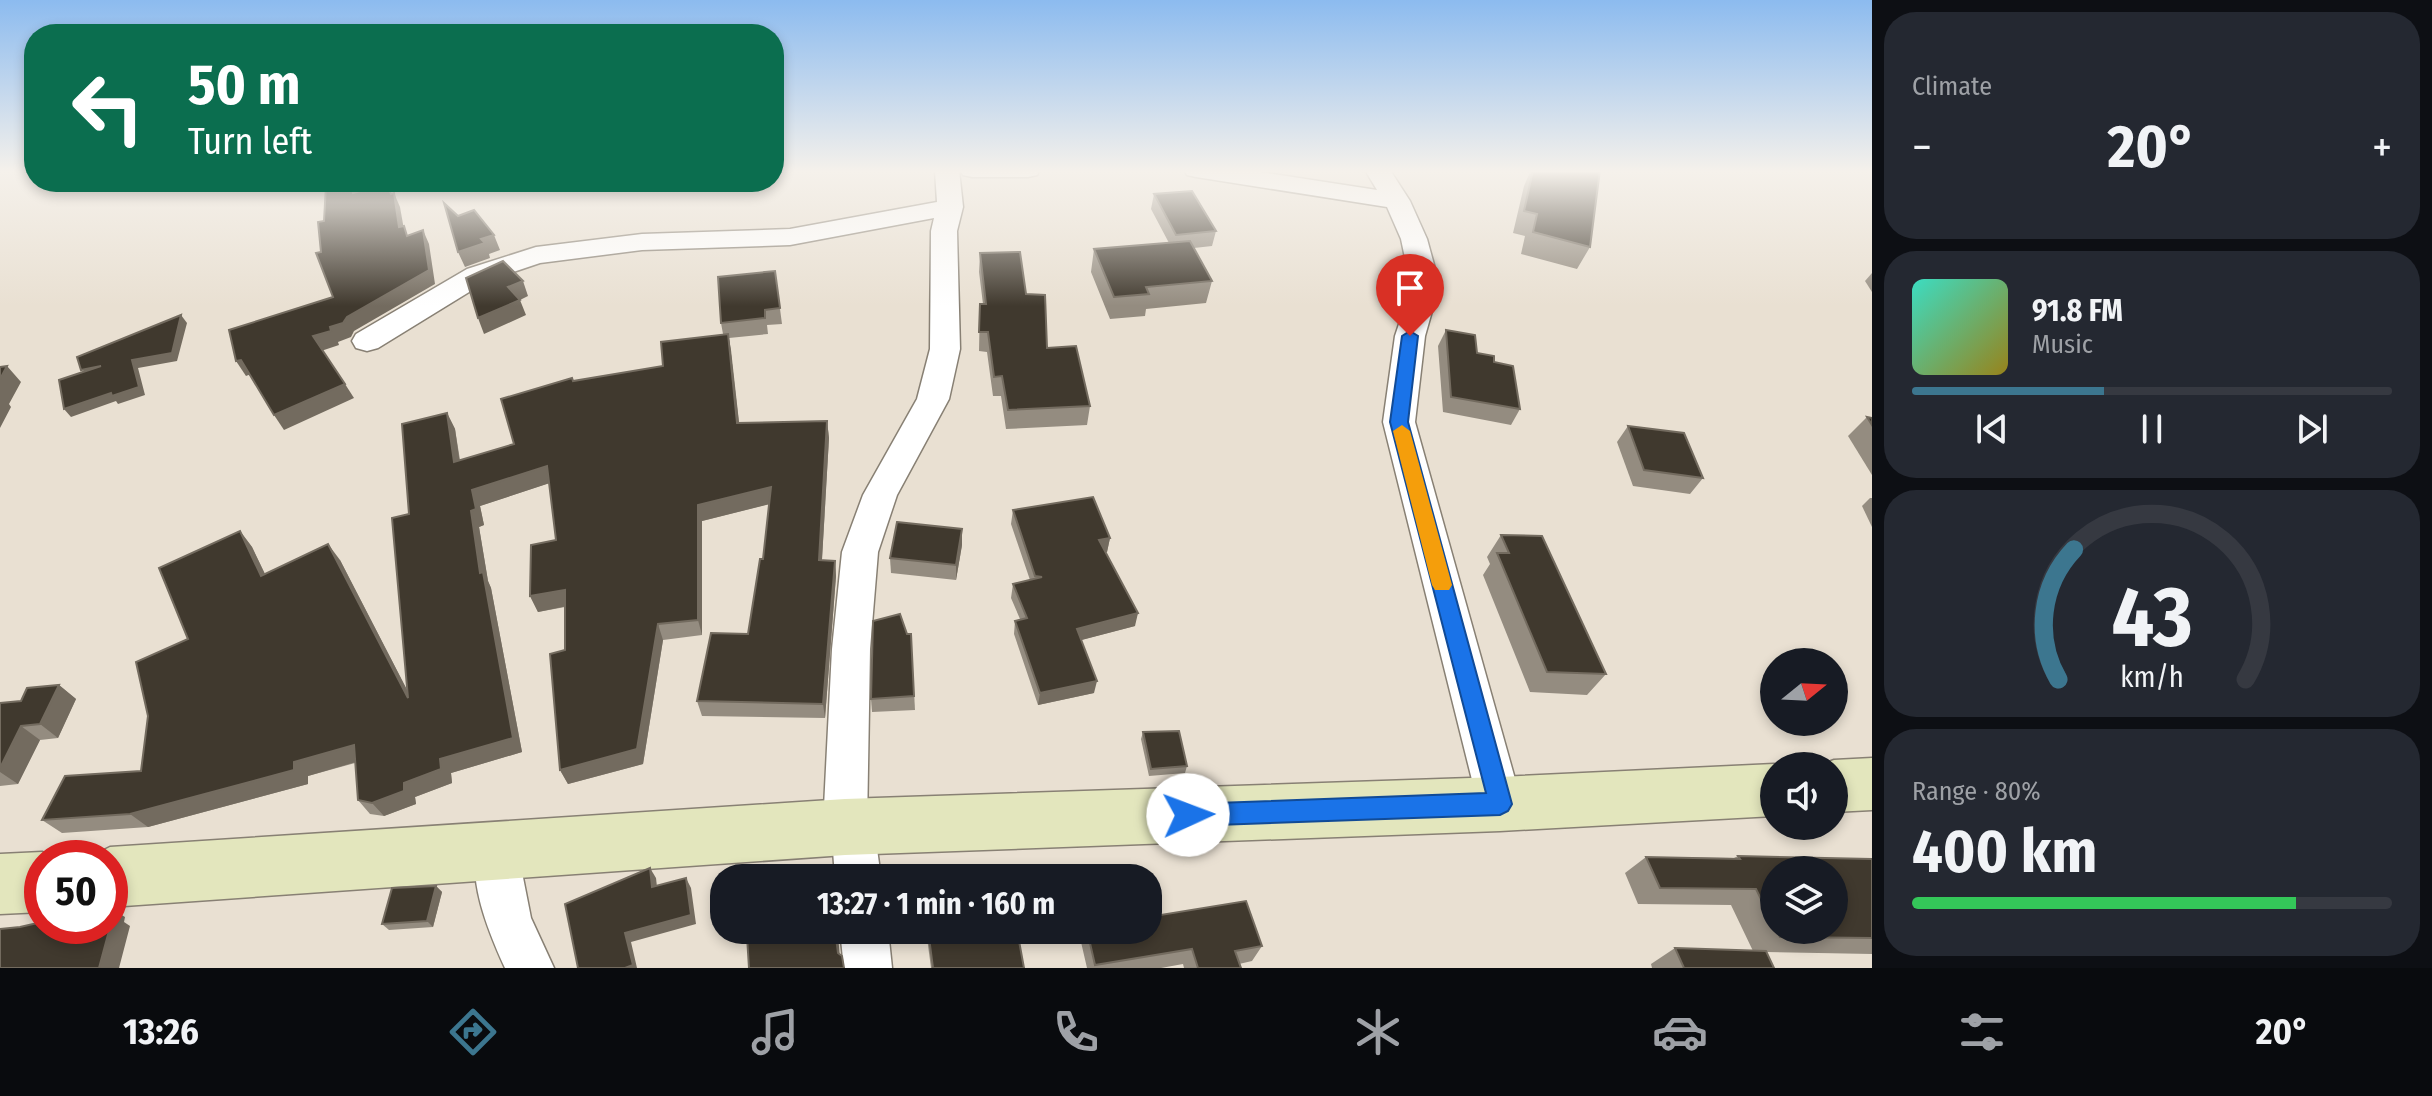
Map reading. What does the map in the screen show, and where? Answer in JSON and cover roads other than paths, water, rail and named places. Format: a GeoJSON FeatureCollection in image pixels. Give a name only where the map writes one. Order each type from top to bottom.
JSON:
{"type":"FeatureCollection","features":[{"type":"Feature","properties":{"kind":"main road"},"geometry":{"type":"LineString","coordinates":[[1848,785],[1872,784]]}},
{"type":"Feature","properties":{"kind":"main road"},"geometry":{"type":"LineString","coordinates":[[128,876],[496,852],[852,853],[1500,804],[1760,791]]}},
{"type":"Feature","properties":{"kind":"main road"},"geometry":{"type":"LineString","coordinates":[[0,884],[24,883]]}},
{"type":"Feature","properties":{"kind":"street"},"geometry":{"type":"LineString","coordinates":[[367,341],[477,275],[536,255],[642,242],[790,237],[906,215]]}},
{"type":"Feature","properties":{"kind":"street"},"geometry":{"type":"LineString","coordinates":[[852,853],[851,649],[860,552],[880,495],[933,399],[945,349],[944,231],[948,215]]}},
{"type":"Feature","properties":{"kind":"street"},"geometry":{"type":"LineString","coordinates":[[1403,215],[1414,239],[1422,272],[1422,297],[1410,336],[1399,422],[1500,804]]}},
{"type":"Feature","properties":{"kind":"street"},"geometry":{"type":"LineString","coordinates":[[496,852],[508,922],[530,968]]}},
{"type":"Feature","properties":{"kind":"street"},"geometry":{"type":"LineString","coordinates":[[865,944],[868,968]]}}]}
